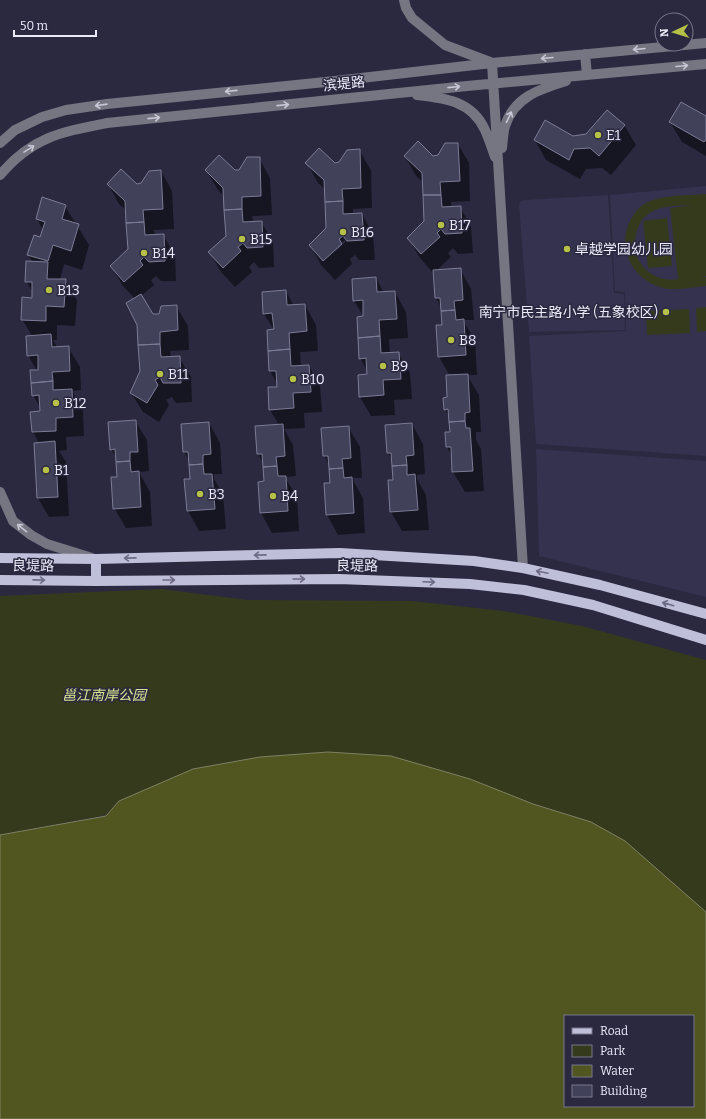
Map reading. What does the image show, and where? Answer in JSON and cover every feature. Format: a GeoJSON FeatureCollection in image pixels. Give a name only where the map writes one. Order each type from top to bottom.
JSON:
{"type":"FeatureCollection","features":[{"type":"Feature","properties":{"kind":"main road","name":"良堤路"},"geometry":{"type":"LineString","coordinates":[[0,558],[96,559],[340,554],[474,561],[523,568],[600,584],[706,614]]}},
{"type":"Feature","properties":{"kind":"main road"},"geometry":{"type":"LineString","coordinates":[[96,559],[96,581]]}},
{"type":"Feature","properties":{"kind":"main road","name":"良堤路"},"geometry":{"type":"LineString","coordinates":[[0,580],[96,581],[339,579],[470,584],[524,590],[593,605],[706,640]]}},
{"type":"Feature","properties":{"kind":"street"},"geometry":{"type":"LineString","coordinates":[[404,0],[406,8],[412,18],[445,45],[492,63],[523,568]]}},
{"type":"Feature","properties":{"kind":"street","name":"滨堤路"},"geometry":{"type":"LineString","coordinates":[[0,143],[15,130],[42,117],[66,110],[106,104],[492,63],[706,43]]}},
{"type":"Feature","properties":{"kind":"street"},"geometry":{"type":"LineString","coordinates":[[499,168],[505,127],[511,112],[518,103],[529,94],[587,75],[585,54]]}},
{"type":"Feature","properties":{"kind":"street","name":"滨堤路"},"geometry":{"type":"LineString","coordinates":[[0,175],[11,162],[27,149],[46,139],[74,130],[107,123],[494,83],[706,64]]}},
{"type":"Feature","properties":{"kind":"street"},"geometry":{"type":"LineString","coordinates":[[394,74],[396,93],[445,98],[469,109],[479,119],[485,130],[499,168]]}},
{"type":"Feature","properties":{"kind":"street"},"geometry":{"type":"LineString","coordinates":[[0,492],[13,521],[30,535],[47,544],[96,559]]}},
{"type":"Feature","properties":{"kind":"shaded area","name":"南宁市民主路小学 (五象校区)"},"geometry":{"type":"Polygon","coordinates":[[[706,186],[706,456],[536,444],[529,336],[626,331],[625,292],[615,291],[610,195],[706,186]]]}},
{"type":"Feature","properties":{"kind":"shaded area","name":"卓越学园幼儿园"},"geometry":{"type":"Polygon","coordinates":[[[608,195],[614,293],[624,294],[625,330],[529,332],[519,205],[520,202],[525,200],[608,195]]]}},
{"type":"Feature","properties":{"kind":"shaded area"},"geometry":{"type":"Polygon","coordinates":[[[536,449],[706,461],[706,597],[539,556],[536,449]]]}},
{"type":"Feature","properties":{"kind":"green space"},"geometry":{"type":"Polygon","coordinates":[[[706,194],[706,276],[702,277],[706,277],[706,286],[671,289],[650,283],[634,269],[626,250],[625,240],[627,229],[636,211],[645,203],[655,199],[670,196],[706,194]],[[693,205],[666,207],[649,213],[640,224],[635,236],[635,246],[637,256],[648,272],[657,277],[678,279],[670,208],[693,205]]]}},
{"type":"Feature","properties":{"kind":"green space"},"geometry":{"type":"Polygon","coordinates":[[[667,218],[672,266],[648,268],[643,221],[667,218]]]}},
{"type":"Feature","properties":{"kind":"green space"},"geometry":{"type":"Polygon","coordinates":[[[706,307],[706,331],[697,332],[696,308],[706,307]]]}},
{"type":"Feature","properties":{"kind":"green space"},"geometry":{"type":"Polygon","coordinates":[[[689,309],[690,333],[647,335],[646,311],[689,309]]]}},
{"type":"Feature","properties":{"kind":"green space","name":"邕江南岸公园"},"geometry":{"type":"Polygon","coordinates":[[[161,589],[248,600],[412,601],[504,611],[582,626],[706,660],[706,912],[591,822],[533,804],[328,752],[260,757],[193,769],[119,801],[106,815],[0,835],[0,596],[161,589]]]}},
{"type":"Feature","properties":{"kind":"water"},"geometry":{"type":"Polygon","coordinates":[[[328,752],[391,756],[470,779],[533,804],[591,822],[625,841],[706,912],[706,1119],[0,1119],[0,835],[106,816],[119,801],[193,769],[260,757],[328,752]]]}},
{"type":"Feature","properties":{"kind":"building"},"geometry":{"type":"Polygon","coordinates":[[[681,102],[706,116],[706,140],[704,142],[669,122],[681,102]]]}},
{"type":"Feature","properties":{"kind":"building","name":"E1"},"geometry":{"type":"Polygon","coordinates":[[[607,110],[625,125],[599,156],[590,148],[574,149],[569,160],[534,140],[545,120],[573,136],[586,134],[607,110]]]}},
{"type":"Feature","properties":{"kind":"building"},"geometry":{"type":"Polygon","coordinates":[[[418,141],[433,156],[438,155],[445,143],[458,143],[460,181],[440,182],[441,195],[423,195],[422,173],[404,156],[418,141]]]}},
{"type":"Feature","properties":{"kind":"building"},"geometry":{"type":"Polygon","coordinates":[[[319,148],[335,163],[339,162],[347,150],[360,149],[361,188],[342,189],[343,201],[325,202],[324,180],[305,163],[319,148]]]}},
{"type":"Feature","properties":{"kind":"building"},"geometry":{"type":"Polygon","coordinates":[[[219,155],[235,170],[239,170],[247,157],[260,157],[261,196],[242,197],[242,209],[224,210],[223,188],[205,170],[219,155]]]}},
{"type":"Feature","properties":{"kind":"building"},"geometry":{"type":"Polygon","coordinates":[[[121,169],[137,184],[141,183],[149,171],[161,170],[163,209],[143,210],[144,222],[126,223],[125,201],[107,184],[121,169]]]}},
{"type":"Feature","properties":{"kind":"building","name":"B17"},"geometry":{"type":"Polygon","coordinates":[[[423,195],[441,195],[442,207],[461,206],[462,233],[445,234],[441,229],[437,233],[440,237],[421,254],[407,238],[424,221],[423,195]]]}},
{"type":"Feature","properties":{"kind":"building"},"geometry":{"type":"Polygon","coordinates":[[[42,197],[66,205],[62,219],[79,224],[71,251],[53,245],[48,261],[27,255],[34,235],[40,237],[45,222],[36,219],[42,197]]]}},
{"type":"Feature","properties":{"kind":"building","name":"B16"},"geometry":{"type":"Polygon","coordinates":[[[343,201],[343,214],[362,213],[364,240],[347,241],[343,236],[339,239],[342,244],[323,261],[309,245],[326,228],[325,202],[343,201]]]}},
{"type":"Feature","properties":{"kind":"building","name":"B15"},"geometry":{"type":"Polygon","coordinates":[[[242,209],[243,222],[262,221],[263,247],[247,248],[243,243],[238,247],[241,251],[223,268],[208,252],[226,236],[224,210],[242,209]]]}},
{"type":"Feature","properties":{"kind":"building","name":"B14"},"geometry":{"type":"Polygon","coordinates":[[[144,222],[145,235],[164,234],[165,261],[149,262],[144,257],[140,261],[143,265],[124,282],[110,266],[128,249],[126,223],[144,222]]]}},
{"type":"Feature","properties":{"kind":"building","name":"B13"},"geometry":{"type":"Polygon","coordinates":[[[26,261],[48,262],[47,279],[66,279],[64,307],[46,306],[46,321],[21,320],[22,297],[32,298],[32,282],[25,282],[26,261]]]}},
{"type":"Feature","properties":{"kind":"building"},"geometry":{"type":"Polygon","coordinates":[[[461,268],[463,300],[454,301],[455,310],[441,311],[440,298],[435,298],[433,270],[461,268]]]}},
{"type":"Feature","properties":{"kind":"building"},"geometry":{"type":"Polygon","coordinates":[[[376,277],[377,292],[395,291],[397,319],[379,320],[380,336],[358,338],[357,317],[363,316],[363,300],[353,301],[352,279],[376,277]]]}},
{"type":"Feature","properties":{"kind":"building"},"geometry":{"type":"Polygon","coordinates":[[[286,290],[287,305],[305,304],[307,331],[289,333],[290,349],[268,351],[267,330],[274,329],[272,313],[263,314],[262,292],[286,290]]]}},
{"type":"Feature","properties":{"kind":"building"},"geometry":{"type":"Polygon","coordinates":[[[141,294],[153,314],[159,314],[161,306],[177,305],[178,330],[160,332],[160,344],[138,345],[137,325],[126,303],[141,294]]]}},
{"type":"Feature","properties":{"kind":"building","name":"B8"},"geometry":{"type":"Polygon","coordinates":[[[455,310],[456,320],[464,319],[466,355],[438,357],[436,325],[442,325],[441,311],[455,310]]]}},
{"type":"Feature","properties":{"kind":"building"},"geometry":{"type":"Polygon","coordinates":[[[51,334],[52,347],[69,346],[70,371],[52,372],[53,381],[31,383],[30,370],[38,370],[38,355],[27,356],[26,336],[51,334]]]}},
{"type":"Feature","properties":{"kind":"building","name":"B9"},"geometry":{"type":"Polygon","coordinates":[[[380,336],[381,353],[399,352],[401,379],[383,380],[384,395],[359,397],[358,375],[367,374],[366,358],[359,359],[358,338],[380,336]]]}},
{"type":"Feature","properties":{"kind":"building","name":"B11"},"geometry":{"type":"Polygon","coordinates":[[[160,344],[161,357],[180,356],[181,383],[163,383],[160,377],[155,380],[158,385],[147,403],[130,393],[140,371],[138,345],[160,344]]]}},
{"type":"Feature","properties":{"kind":"building","name":"B10"},"geometry":{"type":"Polygon","coordinates":[[[290,349],[291,366],[309,365],[311,392],[293,393],[294,408],[269,410],[268,387],[277,387],[276,371],[269,371],[268,351],[290,349]]]}},
{"type":"Feature","properties":{"kind":"building"},"geometry":{"type":"Polygon","coordinates":[[[468,374],[470,412],[465,413],[465,421],[449,422],[448,409],[444,410],[443,398],[447,397],[446,375],[468,374]]]}},
{"type":"Feature","properties":{"kind":"building","name":"B12"},"geometry":{"type":"Polygon","coordinates":[[[53,381],[53,390],[72,389],[73,417],[56,418],[56,431],[32,432],[30,412],[40,411],[39,395],[32,396],[31,383],[53,381]]]}},
{"type":"Feature","properties":{"kind":"building"},"geometry":{"type":"Polygon","coordinates":[[[136,420],[138,452],[130,452],[130,461],[116,462],[115,449],[110,450],[108,422],[136,420]]]}},
{"type":"Feature","properties":{"kind":"building"},"geometry":{"type":"Polygon","coordinates":[[[465,421],[466,428],[470,428],[473,471],[452,472],[451,447],[446,447],[445,432],[450,432],[449,422],[465,421]]]}},
{"type":"Feature","properties":{"kind":"building"},"geometry":{"type":"Polygon","coordinates":[[[209,422],[211,454],[203,455],[203,464],[189,465],[188,452],[183,452],[181,424],[209,422]]]}},
{"type":"Feature","properties":{"kind":"building"},"geometry":{"type":"Polygon","coordinates":[[[412,423],[414,455],[406,456],[407,465],[392,466],[391,453],[387,453],[385,425],[412,423]]]}},
{"type":"Feature","properties":{"kind":"building"},"geometry":{"type":"Polygon","coordinates":[[[283,424],[285,456],[276,457],[277,466],[263,467],[262,454],[257,454],[255,426],[283,424]]]}},
{"type":"Feature","properties":{"kind":"building"},"geometry":{"type":"Polygon","coordinates":[[[349,426],[351,458],[342,459],[343,468],[329,469],[328,456],[323,456],[321,428],[349,426]]]}},
{"type":"Feature","properties":{"kind":"building","name":"B1"},"geometry":{"type":"Polygon","coordinates":[[[55,441],[58,497],[37,498],[34,443],[55,441]]]}},
{"type":"Feature","properties":{"kind":"building"},"geometry":{"type":"Polygon","coordinates":[[[130,461],[131,472],[139,471],[141,507],[113,509],[111,477],[117,477],[116,462],[130,461]]]}},
{"type":"Feature","properties":{"kind":"building","name":"B3"},"geometry":{"type":"Polygon","coordinates":[[[203,464],[204,474],[212,474],[215,509],[187,511],[184,479],[190,479],[189,465],[203,464]]]}},
{"type":"Feature","properties":{"kind":"building"},"geometry":{"type":"Polygon","coordinates":[[[407,465],[407,475],[415,474],[418,510],[390,512],[388,480],[393,480],[392,466],[407,465]]]}},
{"type":"Feature","properties":{"kind":"building","name":"B4"},"geometry":{"type":"Polygon","coordinates":[[[277,466],[278,476],[286,476],[288,511],[260,513],[258,482],[264,481],[263,467],[277,466]]]}},
{"type":"Feature","properties":{"kind":"building"},"geometry":{"type":"Polygon","coordinates":[[[343,468],[344,478],[352,477],[354,513],[326,515],[324,483],[330,483],[329,469],[343,468]]]}},
{"type":"Feature","properties":{"kind":"place","name":"E1"},"geometry":{"type":"Point","coordinates":[598,135]}},
{"type":"Feature","properties":{"kind":"place","name":"B17"},"geometry":{"type":"Point","coordinates":[441,225]}},
{"type":"Feature","properties":{"kind":"place","name":"B16"},"geometry":{"type":"Point","coordinates":[343,232]}},
{"type":"Feature","properties":{"kind":"place","name":"B15"},"geometry":{"type":"Point","coordinates":[242,239]}},
{"type":"Feature","properties":{"kind":"place","name":"卓越学园幼儿园"},"geometry":{"type":"Point","coordinates":[567,249]}},
{"type":"Feature","properties":{"kind":"place","name":"B14"},"geometry":{"type":"Point","coordinates":[144,253]}},
{"type":"Feature","properties":{"kind":"place","name":"B13"},"geometry":{"type":"Point","coordinates":[49,290]}},
{"type":"Feature","properties":{"kind":"place","name":"南宁市民主路小学 (五象校区)"},"geometry":{"type":"Point","coordinates":[666,312]}},
{"type":"Feature","properties":{"kind":"place","name":"B8"},"geometry":{"type":"Point","coordinates":[451,340]}},
{"type":"Feature","properties":{"kind":"place","name":"B9"},"geometry":{"type":"Point","coordinates":[383,366]}},
{"type":"Feature","properties":{"kind":"place","name":"B11"},"geometry":{"type":"Point","coordinates":[160,374]}},
{"type":"Feature","properties":{"kind":"place","name":"B10"},"geometry":{"type":"Point","coordinates":[293,379]}},
{"type":"Feature","properties":{"kind":"place","name":"B12"},"geometry":{"type":"Point","coordinates":[56,403]}},
{"type":"Feature","properties":{"kind":"place","name":"B1"},"geometry":{"type":"Point","coordinates":[46,470]}},
{"type":"Feature","properties":{"kind":"place","name":"B3"},"geometry":{"type":"Point","coordinates":[200,494]}},
{"type":"Feature","properties":{"kind":"place","name":"B4"},"geometry":{"type":"Point","coordinates":[273,496]}}]}
